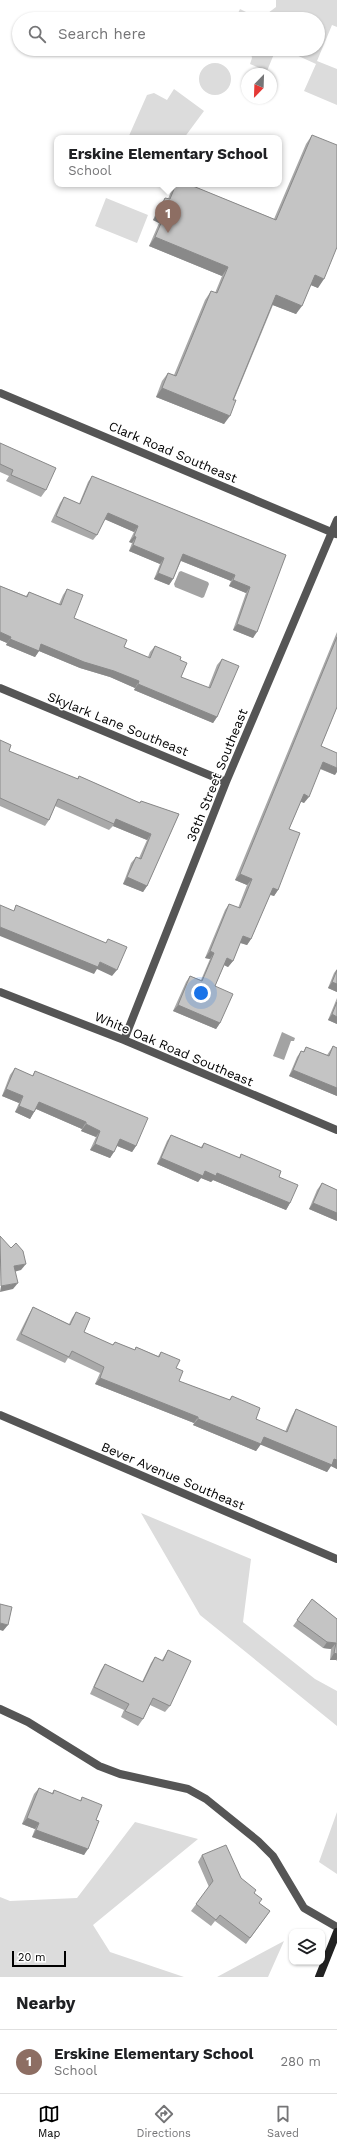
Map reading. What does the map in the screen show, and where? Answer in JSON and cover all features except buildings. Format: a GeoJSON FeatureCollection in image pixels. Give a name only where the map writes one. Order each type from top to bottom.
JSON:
{"type":"FeatureCollection","features":[{"type":"Feature","properties":{"kind":"street","name":"Clark Road Southeast"},"geometry":{"type":"LineString","coordinates":[[0,393],[335,533]]}},
{"type":"Feature","properties":{"kind":"street","name":"36th Street Southeast"},"geometry":{"type":"LineString","coordinates":[[124,1040],[226,782],[335,533],[337,520]]}},
{"type":"Feature","properties":{"kind":"street","name":"Skylark Lane Southeast"},"geometry":{"type":"LineString","coordinates":[[0,688],[226,782]]}},
{"type":"Feature","properties":{"kind":"street","name":"White Oak Road Southeast"},"geometry":{"type":"LineString","coordinates":[[0,992],[124,1040],[337,1130]]}},
{"type":"Feature","properties":{"kind":"street","name":"Bever Avenue Southeast"},"geometry":{"type":"LineString","coordinates":[[0,1415],[337,1559]]}},
{"type":"Feature","properties":{"kind":"street"},"geometry":{"type":"LineString","coordinates":[[0,1709],[28,1722],[99,1766],[120,1774],[188,1789],[206,1799],[258,1841],[273,1856],[304,1908],[337,1927]]}},
{"type":"Feature","properties":{"kind":"street"},"geometry":{"type":"LineString","coordinates":[[318,1977],[337,1932]]}},
{"type":"Feature","properties":{"kind":"shaded area"},"geometry":{"type":"Polygon","coordinates":[[[276,0],[337,0],[337,27],[332,25],[325,42],[325,12],[269,12],[276,7],[276,0]]]}},
{"type":"Feature","properties":{"kind":"shaded area"},"geometry":{"type":"Polygon","coordinates":[[[240,9],[246,12],[238,12],[240,9]]]}},
{"type":"Feature","properties":{"kind":"shaded area"},"geometry":{"type":"Polygon","coordinates":[[[252,56],[273,56],[268,68],[260,68],[250,64],[252,56]]]}},
{"type":"Feature","properties":{"kind":"shaded area"},"geometry":{"type":"Polygon","coordinates":[[[298,56],[319,56],[317,61],[337,69],[337,105],[304,91],[316,64],[298,56]]]}},
{"type":"Feature","properties":{"kind":"shaded area"},"geometry":{"type":"Polygon","coordinates":[[[215,63],[224,66],[228,70],[231,79],[228,88],[224,92],[215,95],[206,92],[202,88],[199,79],[202,70],[206,66],[215,63]]]}},
{"type":"Feature","properties":{"kind":"shaded area"},"geometry":{"type":"Polygon","coordinates":[[[174,89],[204,111],[186,135],[129,135],[147,95],[154,93],[167,100],[174,89]]]}},
{"type":"Feature","properties":{"kind":"shaded area"},"geometry":{"type":"Polygon","coordinates":[[[106,198],[148,215],[137,243],[95,226],[106,198]]]}},
{"type":"Feature","properties":{"kind":"shaded area"},"geometry":{"type":"Polygon","coordinates":[[[181,571],[208,582],[209,584],[204,597],[202,598],[175,587],[174,584],[179,572],[181,571]]]}},
{"type":"Feature","properties":{"kind":"shaded area"},"geometry":{"type":"Polygon","coordinates":[[[282,1032],[295,1038],[294,1041],[291,1041],[284,1060],[273,1056],[282,1032]]]}},
{"type":"Feature","properties":{"kind":"shaded area"},"geometry":{"type":"Polygon","coordinates":[[[141,1513],[251,1559],[243,1622],[315,1679],[337,1691],[337,1726],[200,1615],[141,1513]]]}},
{"type":"Feature","properties":{"kind":"shaded area"},"geometry":{"type":"Polygon","coordinates":[[[337,1812],[337,1874],[319,1862],[337,1812]]]}},
{"type":"Feature","properties":{"kind":"shaded area"},"geometry":{"type":"Polygon","coordinates":[[[135,1822],[198,1839],[93,1925],[110,1952],[184,1977],[0,1977],[0,1897],[10,1901],[77,1898],[135,1822]]]}},
{"type":"Feature","properties":{"kind":"shaded area"},"geometry":{"type":"Polygon","coordinates":[[[284,1941],[268,1977],[217,1977],[284,1941]]]}},
{"type":"Feature","properties":{"kind":"place","name":"Erskine Elementary School"},"geometry":{"type":"Point","coordinates":[168,233]}}]}
